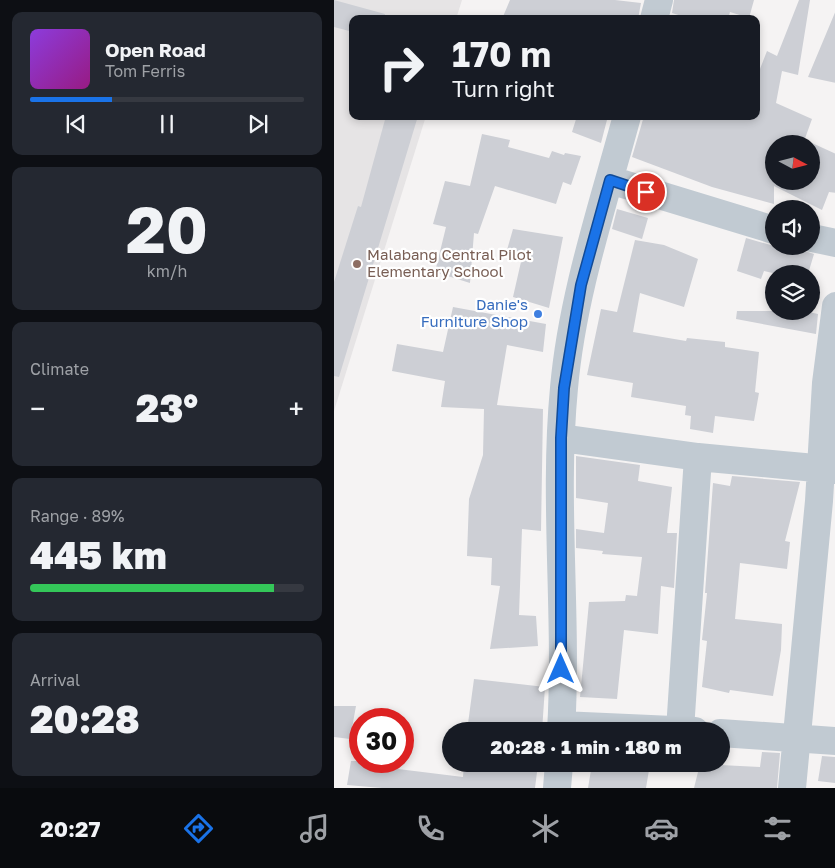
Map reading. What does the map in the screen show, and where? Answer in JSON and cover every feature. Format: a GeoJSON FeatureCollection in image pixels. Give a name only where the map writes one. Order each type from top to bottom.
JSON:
{"type":"FeatureCollection","features":[{"type":"Feature","properties":{"kind":"street"},"geometry":{"type":"LineString","coordinates":[[655,15],[659,0]]}},
{"type":"Feature","properties":{"kind":"street"},"geometry":{"type":"LineString","coordinates":[[561,722],[561,438],[564,388],[581,285],[626,120]]}},
{"type":"Feature","properties":{"kind":"street"},"geometry":{"type":"LineString","coordinates":[[610,180],[765,227]]}},
{"type":"Feature","properties":{"kind":"street"},"geometry":{"type":"LineString","coordinates":[[820,240],[835,244]]}},
{"type":"Feature","properties":{"kind":"street"},"geometry":{"type":"LineString","coordinates":[[792,788],[828,469],[826,383],[835,306]]}},
{"type":"Feature","properties":{"kind":"street"},"geometry":{"type":"LineString","coordinates":[[561,438],[698,457],[828,469]]}},
{"type":"Feature","properties":{"kind":"street"},"geometry":{"type":"LineString","coordinates":[[688,722],[698,457]]}},
{"type":"Feature","properties":{"kind":"street"},"geometry":{"type":"LineString","coordinates":[[730,734],[835,741]]}},
{"type":"Feature","properties":{"kind":"street"},"geometry":{"type":"LineString","coordinates":[[557,788],[558,772]]}},
{"type":"Feature","properties":{"kind":"shaded area","name":"Malabang Central Pilot Elementary School"},"geometry":{"type":"Polygon","coordinates":[[[334,0],[462,0],[457,15],[349,15],[349,120],[425,120],[334,411],[334,0]]]}},
{"type":"Feature","properties":{"kind":"building"},"geometry":{"type":"Polygon","coordinates":[[[334,0],[385,14],[349,15],[349,31],[334,27],[334,0]]]}},
{"type":"Feature","properties":{"kind":"building"},"geometry":{"type":"Polygon","coordinates":[[[510,0],[615,0],[641,3],[639,15],[504,15],[510,0]]]}},
{"type":"Feature","properties":{"kind":"building"},"geometry":{"type":"Polygon","coordinates":[[[674,0],[754,0],[750,15],[740,15],[730,12],[729,15],[678,15],[672,13],[674,0]]]}},
{"type":"Feature","properties":{"kind":"building"},"geometry":{"type":"Polygon","coordinates":[[[799,0],[810,0],[798,75],[782,71],[776,103],[812,119],[806,135],[765,135],[765,190],[774,190],[774,200],[765,200],[765,202],[712,187],[632,157],[643,120],[760,120],[760,69],[767,51],[777,56],[799,0]]]}},
{"type":"Feature","properties":{"kind":"building"},"geometry":{"type":"Polygon","coordinates":[[[836,10],[836,83],[808,77],[836,10]]]}},
{"type":"Feature","properties":{"kind":"building"},"geometry":{"type":"Polygon","coordinates":[[[385,120],[417,120],[339,377],[334,376],[334,282],[358,206],[361,207],[385,120]]]}},
{"type":"Feature","properties":{"kind":"building"},"geometry":{"type":"Polygon","coordinates":[[[576,120],[607,120],[601,143],[572,132],[576,120]]]}},
{"type":"Feature","properties":{"kind":"building"},"geometry":{"type":"Polygon","coordinates":[[[482,134],[510,140],[508,147],[549,158],[552,151],[564,155],[565,153],[581,156],[571,185],[563,182],[556,204],[495,186],[478,234],[474,233],[470,283],[435,272],[446,227],[433,224],[445,181],[470,186],[482,134]]]}},
{"type":"Feature","properties":{"kind":"building"},"geometry":{"type":"Polygon","coordinates":[[[820,147],[836,154],[836,193],[829,192],[822,210],[820,209],[820,200],[802,200],[782,190],[820,190],[820,147]]]}},
{"type":"Feature","properties":{"kind":"building"},"geometry":{"type":"Polygon","coordinates":[[[617,209],[648,218],[642,239],[612,229],[617,209]]]}},
{"type":"Feature","properties":{"kind":"building"},"geometry":{"type":"Polygon","coordinates":[[[513,229],[563,237],[549,308],[513,297],[523,253],[507,250],[513,229]]]}},
{"type":"Feature","properties":{"kind":"building"},"geometry":{"type":"Polygon","coordinates":[[[746,238],[765,243],[765,255],[814,255],[811,265],[765,265],[765,271],[761,279],[737,271],[746,238]]]}},
{"type":"Feature","properties":{"kind":"building"},"geometry":{"type":"Polygon","coordinates":[[[635,240],[664,245],[698,259],[684,307],[640,293],[633,332],[686,341],[687,338],[725,342],[725,347],[759,352],[755,392],[759,393],[754,421],[715,416],[713,433],[690,429],[691,416],[685,415],[686,406],[631,397],[633,383],[587,375],[601,309],[617,312],[635,240]]]}},
{"type":"Feature","properties":{"kind":"building"},"geometry":{"type":"Polygon","coordinates":[[[453,307],[546,324],[543,352],[507,345],[497,405],[543,409],[541,531],[522,529],[519,615],[536,616],[538,646],[490,649],[500,586],[491,585],[492,558],[467,556],[469,499],[483,455],[484,409],[441,407],[445,381],[392,371],[397,344],[443,352],[453,307]]]}},
{"type":"Feature","properties":{"kind":"building"},"geometry":{"type":"Polygon","coordinates":[[[737,311],[765,311],[765,320],[817,320],[816,334],[736,319],[737,311]]]}},
{"type":"Feature","properties":{"kind":"building"},"geometry":{"type":"Polygon","coordinates":[[[576,456],[640,465],[638,481],[672,487],[667,533],[677,533],[674,588],[661,586],[658,634],[624,630],[617,699],[580,697],[589,602],[625,601],[626,595],[637,596],[642,557],[602,554],[603,551],[576,548],[576,529],[604,533],[608,503],[576,498],[576,456]]]}},
{"type":"Feature","properties":{"kind":"building"},"geometry":{"type":"Polygon","coordinates":[[[732,476],[800,482],[785,541],[790,542],[787,569],[740,563],[735,619],[782,624],[781,650],[773,696],[730,690],[729,693],[702,687],[707,641],[702,640],[707,593],[705,593],[713,483],[730,486],[732,476]]]}},
{"type":"Feature","properties":{"kind":"building"},"geometry":{"type":"Polygon","coordinates":[[[474,679],[545,687],[543,722],[468,722],[474,679]]]}},
{"type":"Feature","properties":{"kind":"building"},"geometry":{"type":"Polygon","coordinates":[[[334,706],[356,706],[356,708],[349,708],[349,739],[334,737],[334,706]]]}},
{"type":"Feature","properties":{"kind":"building"},"geometry":{"type":"Polygon","coordinates":[[[762,752],[780,753],[777,788],[694,788],[698,772],[730,772],[730,766],[760,767],[762,752]]]}},
{"type":"Feature","properties":{"kind":"building"},"geometry":{"type":"Polygon","coordinates":[[[822,756],[836,757],[836,783],[818,781],[822,756]]]}},
{"type":"Feature","properties":{"kind":"building"},"geometry":{"type":"Polygon","coordinates":[[[414,771],[463,777],[463,772],[537,772],[535,788],[382,788],[347,785],[349,773],[414,773],[414,771]]]}},
{"type":"Feature","properties":{"kind":"building"},"geometry":{"type":"Polygon","coordinates":[[[591,772],[649,772],[646,788],[588,788],[591,772]]]}},
{"type":"Feature","properties":{"kind":"place","name":"Malabang Central Pilot Elementary School"},"geometry":{"type":"Point","coordinates":[357,264]}},
{"type":"Feature","properties":{"kind":"place","name":"Danie's Furniture Shop"},"geometry":{"type":"Point","coordinates":[538,314]}},
{"type":"Feature","properties":{"kind":"route"},"geometry":{"type":"LineString","coordinates":[[561,669],[561,438],[564,388],[571,340],[581,285],[610,180],[646,192]]}}]}
